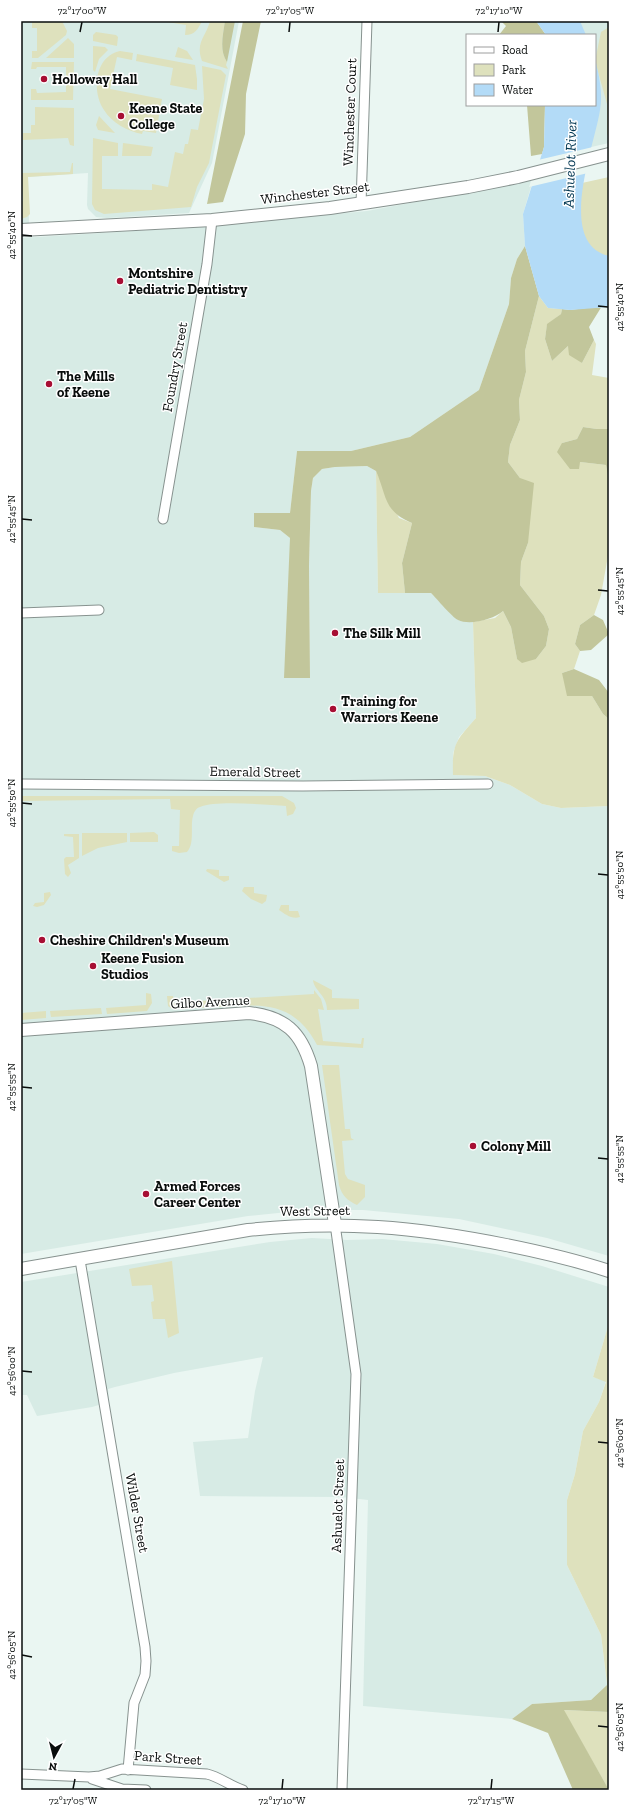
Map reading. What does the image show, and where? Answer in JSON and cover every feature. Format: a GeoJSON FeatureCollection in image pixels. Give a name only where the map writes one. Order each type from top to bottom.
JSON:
{"type":"FeatureCollection","features":[{"type":"Feature","properties":{"kind":"street","name":"Winchester Court"},"geometry":{"type":"LineString","coordinates":[[361,204],[367,21]]}},
{"type":"Feature","properties":{"kind":"street","name":"Winchester Street"},"geometry":{"type":"LineString","coordinates":[[21,230],[212,220],[361,204],[429,194],[518,177],[607,155]]}},
{"type":"Feature","properties":{"kind":"street","name":"Foundry Street"},"geometry":{"type":"LineString","coordinates":[[163,520],[212,220]]}},
{"type":"Feature","properties":{"kind":"street"},"geometry":{"type":"LineString","coordinates":[[21,613],[99,610]]}},
{"type":"Feature","properties":{"kind":"street","name":"Emerald Street"},"geometry":{"type":"LineString","coordinates":[[21,784],[303,786],[488,784]]}},
{"type":"Feature","properties":{"kind":"street","name":"Gilbo Avenue"},"geometry":{"type":"LineString","coordinates":[[21,1030],[249,1013],[263,1014],[284,1023],[302,1041],[311,1066],[335,1224]]}},
{"type":"Feature","properties":{"kind":"street","name":"West Street"},"geometry":{"type":"LineString","coordinates":[[21,1269],[248,1230],[280,1226],[335,1224],[398,1227],[443,1233],[542,1252],[608,1269]]}},
{"type":"Feature","properties":{"kind":"street","name":"Ashuelot Street"},"geometry":{"type":"LineString","coordinates":[[335,1224],[356,1374],[342,1790]]}},
{"type":"Feature","properties":{"kind":"street","name":"Wilder Street"},"geometry":{"type":"LineString","coordinates":[[80,1260],[145,1648],[145,1675],[134,1703],[128,1770]]}},
{"type":"Feature","properties":{"kind":"street","name":"Park Street"},"geometry":{"type":"LineString","coordinates":[[21,1774],[89,1777],[100,1776],[122,1769],[216,1776],[233,1787],[244,1790]]}},
{"type":"Feature","properties":{"kind":"street","name":"Park Street"},"geometry":{"type":"LineString","coordinates":[[89,1777],[122,1789],[146,1790]]}},
{"type":"Feature","properties":{"kind":"street","name":"Park Street"},"geometry":{"type":"LineString","coordinates":[[237,1790],[244,1790]]}},
{"type":"Feature","properties":{"kind":"shaded area","name":"Keene State College"},"geometry":{"type":"Polygon","coordinates":[[[21,21],[239,21],[212,163],[189,213],[107,218],[96,217],[88,209],[87,205],[88,173],[28,177],[29,224],[21,225],[21,21]]]}},
{"type":"Feature","properties":{"kind":"shaded area"},"geometry":{"type":"Polygon","coordinates":[[[556,21],[609,21],[609,143],[569,152],[594,106],[596,106],[596,34],[562,34],[556,21]]]}},
{"type":"Feature","properties":{"kind":"shaded area"},"geometry":{"type":"Polygon","coordinates":[[[533,180],[523,214],[525,246],[517,259],[511,278],[509,304],[479,390],[410,437],[351,451],[297,451],[290,513],[254,513],[254,527],[280,530],[290,538],[310,678],[309,566],[311,491],[313,478],[322,469],[335,467],[367,466],[376,471],[378,593],[431,593],[458,620],[473,622],[476,718],[459,737],[453,753],[453,775],[485,776],[510,785],[542,804],[561,808],[609,806],[609,1256],[547,1238],[459,1219],[363,1210],[307,1210],[248,1216],[21,1254],[21,238],[183,228],[367,211],[533,180]]]}},
{"type":"Feature","properties":{"kind":"shaded area"},"geometry":{"type":"Polygon","coordinates":[[[312,1238],[347,1240],[382,1239],[437,1244],[494,1254],[542,1266],[609,1287],[609,1323],[593,1377],[606,1381],[599,1402],[583,1431],[575,1474],[567,1500],[567,1565],[601,1635],[607,1685],[591,1700],[532,1704],[512,1719],[363,1706],[368,1500],[341,1497],[200,1496],[193,1442],[248,1438],[255,1391],[263,1357],[174,1373],[115,1387],[108,1389],[109,1402],[92,1407],[37,1416],[27,1395],[21,1395],[21,1282],[270,1242],[312,1238]]]}},
{"type":"Feature","properties":{"kind":"green space"},"geometry":{"type":"Polygon","coordinates":[[[32,21],[62,21],[67,31],[66,35],[38,58],[32,58],[32,51],[37,51],[37,28],[32,28],[32,21]]]}},
{"type":"Feature","properties":{"kind":"green space"},"geometry":{"type":"Polygon","coordinates":[[[161,21],[202,21],[194,33],[185,35],[186,25],[161,21]]]}},
{"type":"Feature","properties":{"kind":"green space"},"geometry":{"type":"Polygon","coordinates":[[[210,21],[225,21],[222,47],[228,69],[202,61],[200,44],[210,21]]]}},
{"type":"Feature","properties":{"kind":"green space"},"geometry":{"type":"Polygon","coordinates":[[[225,21],[235,21],[227,62],[222,47],[225,21]]]}},
{"type":"Feature","properties":{"kind":"green space"},"geometry":{"type":"Polygon","coordinates":[[[243,21],[261,21],[246,94],[245,134],[223,202],[207,204],[243,21]]]}},
{"type":"Feature","properties":{"kind":"green space"},"geometry":{"type":"Polygon","coordinates":[[[501,21],[536,21],[545,34],[500,34],[506,26],[501,21]]]}},
{"type":"Feature","properties":{"kind":"green space"},"geometry":{"type":"Polygon","coordinates":[[[609,27],[609,137],[607,134],[607,104],[596,65],[596,56],[601,32],[609,27]]]}},
{"type":"Feature","properties":{"kind":"green space"},"geometry":{"type":"Polygon","coordinates":[[[96,32],[116,35],[118,37],[117,46],[93,41],[93,35],[96,32]]]}},
{"type":"Feature","properties":{"kind":"green space"},"geometry":{"type":"Polygon","coordinates":[[[68,38],[74,44],[74,58],[46,58],[68,38]]]}},
{"type":"Feature","properties":{"kind":"green space"},"geometry":{"type":"Polygon","coordinates":[[[93,46],[105,47],[108,50],[99,59],[95,72],[93,70],[93,46]]]}},
{"type":"Feature","properties":{"kind":"green space"},"geometry":{"type":"Polygon","coordinates":[[[178,47],[187,51],[193,60],[175,57],[178,47]]]}},
{"type":"Feature","properties":{"kind":"green space"},"geometry":{"type":"Polygon","coordinates":[[[120,51],[133,53],[132,60],[117,57],[110,89],[162,99],[156,133],[143,131],[142,134],[120,126],[107,115],[100,102],[97,84],[101,67],[105,60],[112,54],[120,51]]]}},
{"type":"Feature","properties":{"kind":"green space"},"geometry":{"type":"Polygon","coordinates":[[[137,54],[195,65],[197,90],[170,85],[173,68],[136,61],[137,54]]]}},
{"type":"Feature","properties":{"kind":"green space"},"geometry":{"type":"Polygon","coordinates":[[[32,62],[74,62],[73,100],[31,100],[31,89],[36,89],[37,93],[66,92],[66,67],[37,67],[36,69],[31,69],[32,62]]]}},
{"type":"Feature","properties":{"kind":"green space"},"geometry":{"type":"Polygon","coordinates":[[[202,66],[221,70],[226,75],[209,163],[197,187],[191,207],[104,214],[95,210],[92,204],[93,138],[118,143],[118,156],[102,156],[102,189],[152,190],[152,184],[168,187],[175,152],[183,154],[185,144],[188,144],[191,129],[198,130],[204,99],[202,66]]]}},
{"type":"Feature","properties":{"kind":"green space"},"geometry":{"type":"Polygon","coordinates":[[[527,106],[545,106],[544,147],[542,154],[531,156],[527,106]]]}},
{"type":"Feature","properties":{"kind":"green space"},"geometry":{"type":"Polygon","coordinates":[[[35,107],[74,108],[74,146],[70,145],[68,138],[23,140],[23,133],[31,133],[31,125],[35,125],[35,107]]]}},
{"type":"Feature","properties":{"kind":"green space"},"geometry":{"type":"Polygon","coordinates":[[[99,116],[115,133],[98,130],[96,125],[99,116]]]}},
{"type":"Feature","properties":{"kind":"green space"},"geometry":{"type":"Polygon","coordinates":[[[123,143],[153,147],[151,156],[122,156],[123,143]]]}},
{"type":"Feature","properties":{"kind":"green space"},"geometry":{"type":"Polygon","coordinates":[[[72,163],[73,174],[28,177],[30,214],[21,219],[21,202],[23,201],[21,173],[70,172],[72,163]]]}},
{"type":"Feature","properties":{"kind":"green space"},"geometry":{"type":"Polygon","coordinates":[[[609,177],[609,265],[593,260],[575,219],[582,183],[609,177]]]}},
{"type":"Feature","properties":{"kind":"green space"},"geometry":{"type":"Polygon","coordinates":[[[525,246],[539,296],[525,351],[526,372],[519,400],[520,420],[510,445],[508,462],[520,478],[534,483],[528,543],[521,562],[520,585],[544,616],[549,629],[546,646],[536,659],[522,663],[517,659],[511,627],[503,611],[494,617],[482,621],[463,622],[452,615],[431,593],[405,593],[402,563],[412,523],[391,508],[387,502],[376,471],[367,466],[335,467],[322,469],[313,478],[311,491],[309,566],[310,678],[284,678],[290,538],[280,530],[254,527],[254,513],[290,513],[297,451],[351,451],[410,437],[479,390],[509,304],[511,278],[517,259],[525,246]]]}},
{"type":"Feature","properties":{"kind":"green space"},"geometry":{"type":"Polygon","coordinates":[[[539,296],[548,308],[562,309],[561,314],[547,325],[545,339],[552,361],[568,346],[582,363],[594,340],[596,344],[592,375],[609,378],[609,429],[583,427],[577,439],[562,443],[580,462],[606,465],[609,481],[609,550],[601,595],[594,615],[580,625],[575,644],[580,651],[574,669],[562,673],[592,696],[603,714],[609,719],[609,806],[561,808],[542,804],[510,785],[485,776],[453,775],[453,756],[457,743],[476,718],[473,622],[495,618],[503,611],[511,627],[517,659],[536,659],[546,646],[549,629],[544,616],[520,585],[521,562],[528,543],[520,478],[508,462],[510,445],[520,420],[519,400],[526,372],[525,351],[539,296]]]}},
{"type":"Feature","properties":{"kind":"green space"},"geometry":{"type":"Polygon","coordinates":[[[602,306],[589,327],[594,340],[582,363],[569,355],[568,346],[552,361],[545,339],[547,324],[561,314],[562,309],[570,310],[602,306]]]}},
{"type":"Feature","properties":{"kind":"green space"},"geometry":{"type":"Polygon","coordinates":[[[583,427],[609,429],[609,481],[606,465],[580,462],[579,469],[570,469],[557,452],[562,443],[577,439],[583,427]]]}},
{"type":"Feature","properties":{"kind":"green space"},"geometry":{"type":"Polygon","coordinates":[[[376,471],[399,518],[412,523],[402,563],[405,593],[378,593],[376,471]]]}},
{"type":"Feature","properties":{"kind":"green space"},"geometry":{"type":"Polygon","coordinates":[[[594,615],[603,620],[609,634],[591,650],[580,651],[575,644],[580,625],[594,615]]]}},
{"type":"Feature","properties":{"kind":"green space"},"geometry":{"type":"Polygon","coordinates":[[[574,669],[599,680],[609,693],[609,719],[603,714],[592,696],[567,696],[562,673],[574,669]]]}},
{"type":"Feature","properties":{"kind":"green space"},"geometry":{"type":"Polygon","coordinates":[[[21,796],[282,796],[294,803],[296,808],[293,814],[287,816],[286,806],[229,803],[208,805],[199,808],[195,810],[193,816],[191,844],[187,852],[179,853],[172,851],[172,846],[179,846],[180,810],[171,809],[170,799],[21,801],[21,796]]]}},
{"type":"Feature","properties":{"kind":"green space"},"geometry":{"type":"Polygon","coordinates":[[[154,832],[158,835],[158,842],[130,842],[130,833],[154,832]]]}},
{"type":"Feature","properties":{"kind":"green space"},"geometry":{"type":"Polygon","coordinates":[[[82,833],[127,833],[127,842],[98,848],[82,856],[82,833]]]}},
{"type":"Feature","properties":{"kind":"green space"},"geometry":{"type":"Polygon","coordinates":[[[64,834],[79,834],[79,858],[68,865],[71,873],[68,877],[65,874],[64,859],[66,857],[74,857],[73,837],[64,836],[64,834]]]}},
{"type":"Feature","properties":{"kind":"green space"},"geometry":{"type":"Polygon","coordinates":[[[207,869],[219,870],[219,876],[229,876],[229,880],[224,882],[206,871],[207,869]]]}},
{"type":"Feature","properties":{"kind":"green space"},"geometry":{"type":"Polygon","coordinates":[[[244,887],[254,887],[254,893],[267,895],[266,901],[262,904],[251,899],[242,891],[244,887]]]}},
{"type":"Feature","properties":{"kind":"green space"},"geometry":{"type":"Polygon","coordinates":[[[50,892],[51,895],[44,905],[37,907],[33,906],[35,903],[44,902],[44,893],[50,892]]]}},
{"type":"Feature","properties":{"kind":"green space"},"geometry":{"type":"Polygon","coordinates":[[[281,905],[289,905],[289,911],[298,911],[300,917],[291,917],[279,910],[281,905]]]}},
{"type":"Feature","properties":{"kind":"green space"},"geometry":{"type":"Polygon","coordinates":[[[313,980],[332,990],[332,998],[359,999],[359,1009],[327,1010],[325,1001],[313,980]]]}},
{"type":"Feature","properties":{"kind":"green space"},"geometry":{"type":"Polygon","coordinates":[[[314,990],[321,999],[324,1010],[318,1009],[323,1041],[361,1044],[362,1038],[364,1038],[363,1048],[317,1045],[308,1031],[298,1020],[275,1008],[248,1005],[217,1007],[217,1000],[314,994],[314,990]]]}},
{"type":"Feature","properties":{"kind":"green space"},"geometry":{"type":"Polygon","coordinates":[[[146,993],[151,994],[152,1003],[147,1011],[107,1014],[106,1008],[146,1005],[146,993]]]}},
{"type":"Feature","properties":{"kind":"green space"},"geometry":{"type":"Polygon","coordinates":[[[167,996],[173,996],[174,1003],[213,1000],[214,1007],[172,1009],[168,1006],[167,996]]]}},
{"type":"Feature","properties":{"kind":"green space"},"geometry":{"type":"Polygon","coordinates":[[[101,1008],[102,1014],[51,1017],[50,1011],[101,1008]]]}},
{"type":"Feature","properties":{"kind":"green space"},"geometry":{"type":"Polygon","coordinates":[[[46,1011],[46,1018],[21,1020],[21,1013],[46,1011]]]}},
{"type":"Feature","properties":{"kind":"green space"},"geometry":{"type":"Polygon","coordinates":[[[322,1065],[339,1065],[345,1129],[350,1129],[351,1138],[354,1140],[342,1141],[345,1174],[348,1179],[365,1185],[365,1197],[357,1205],[345,1197],[339,1185],[322,1065]]]}},
{"type":"Feature","properties":{"kind":"green space"},"geometry":{"type":"Polygon","coordinates":[[[172,1261],[179,1333],[168,1338],[165,1319],[153,1319],[151,1302],[154,1301],[152,1285],[132,1286],[129,1269],[172,1261]]]}},
{"type":"Feature","properties":{"kind":"green space"},"geometry":{"type":"Polygon","coordinates":[[[609,1323],[609,1700],[601,1635],[567,1565],[567,1500],[575,1474],[583,1431],[599,1402],[606,1382],[593,1377],[609,1323]]]}},
{"type":"Feature","properties":{"kind":"green space"},"geometry":{"type":"Polygon","coordinates":[[[607,1685],[609,1712],[564,1710],[609,1790],[573,1790],[548,1733],[512,1719],[532,1704],[591,1700],[607,1685]]]}},
{"type":"Feature","properties":{"kind":"green space"},"geometry":{"type":"Polygon","coordinates":[[[563,1710],[609,1712],[609,1790],[563,1710]]]}},
{"type":"Feature","properties":{"kind":"water"},"geometry":{"type":"Polygon","coordinates":[[[536,21],[580,21],[586,34],[545,34],[536,21]]]}},
{"type":"Feature","properties":{"kind":"water","name":"Ashuelot River"},"geometry":{"type":"Polygon","coordinates":[[[596,63],[600,84],[601,103],[597,126],[586,168],[582,191],[581,213],[584,233],[593,247],[609,256],[609,307],[570,310],[548,308],[539,296],[525,246],[523,214],[544,147],[545,106],[596,106],[596,63]]]}},
{"type":"Feature","properties":{"kind":"pier"},"geometry":{"type":"Polygon","coordinates":[[[593,147],[588,173],[529,187],[538,160],[593,147]]]}},
{"type":"Feature","properties":{"kind":"place","name":"Holloway Hall"},"geometry":{"type":"Point","coordinates":[44,79]}},
{"type":"Feature","properties":{"kind":"place","name":"Keene State College"},"geometry":{"type":"Point","coordinates":[121,116]}},
{"type":"Feature","properties":{"kind":"place","name":"Montshire Pediatric Dentistry"},"geometry":{"type":"Point","coordinates":[120,281]}},
{"type":"Feature","properties":{"kind":"place","name":"The Mills of Keene"},"geometry":{"type":"Point","coordinates":[49,384]}},
{"type":"Feature","properties":{"kind":"place","name":"The Silk Mill"},"geometry":{"type":"Point","coordinates":[335,633]}},
{"type":"Feature","properties":{"kind":"place","name":"Training for Warriors Keene"},"geometry":{"type":"Point","coordinates":[333,709]}},
{"type":"Feature","properties":{"kind":"place","name":"Cheshire Children's Museum"},"geometry":{"type":"Point","coordinates":[42,940]}},
{"type":"Feature","properties":{"kind":"place","name":"Keene Fusion Studios"},"geometry":{"type":"Point","coordinates":[93,966]}},
{"type":"Feature","properties":{"kind":"place","name":"Colony Mill"},"geometry":{"type":"Point","coordinates":[473,1146]}},
{"type":"Feature","properties":{"kind":"place","name":"Armed Forces Career Center"},"geometry":{"type":"Point","coordinates":[146,1194]}}]}
